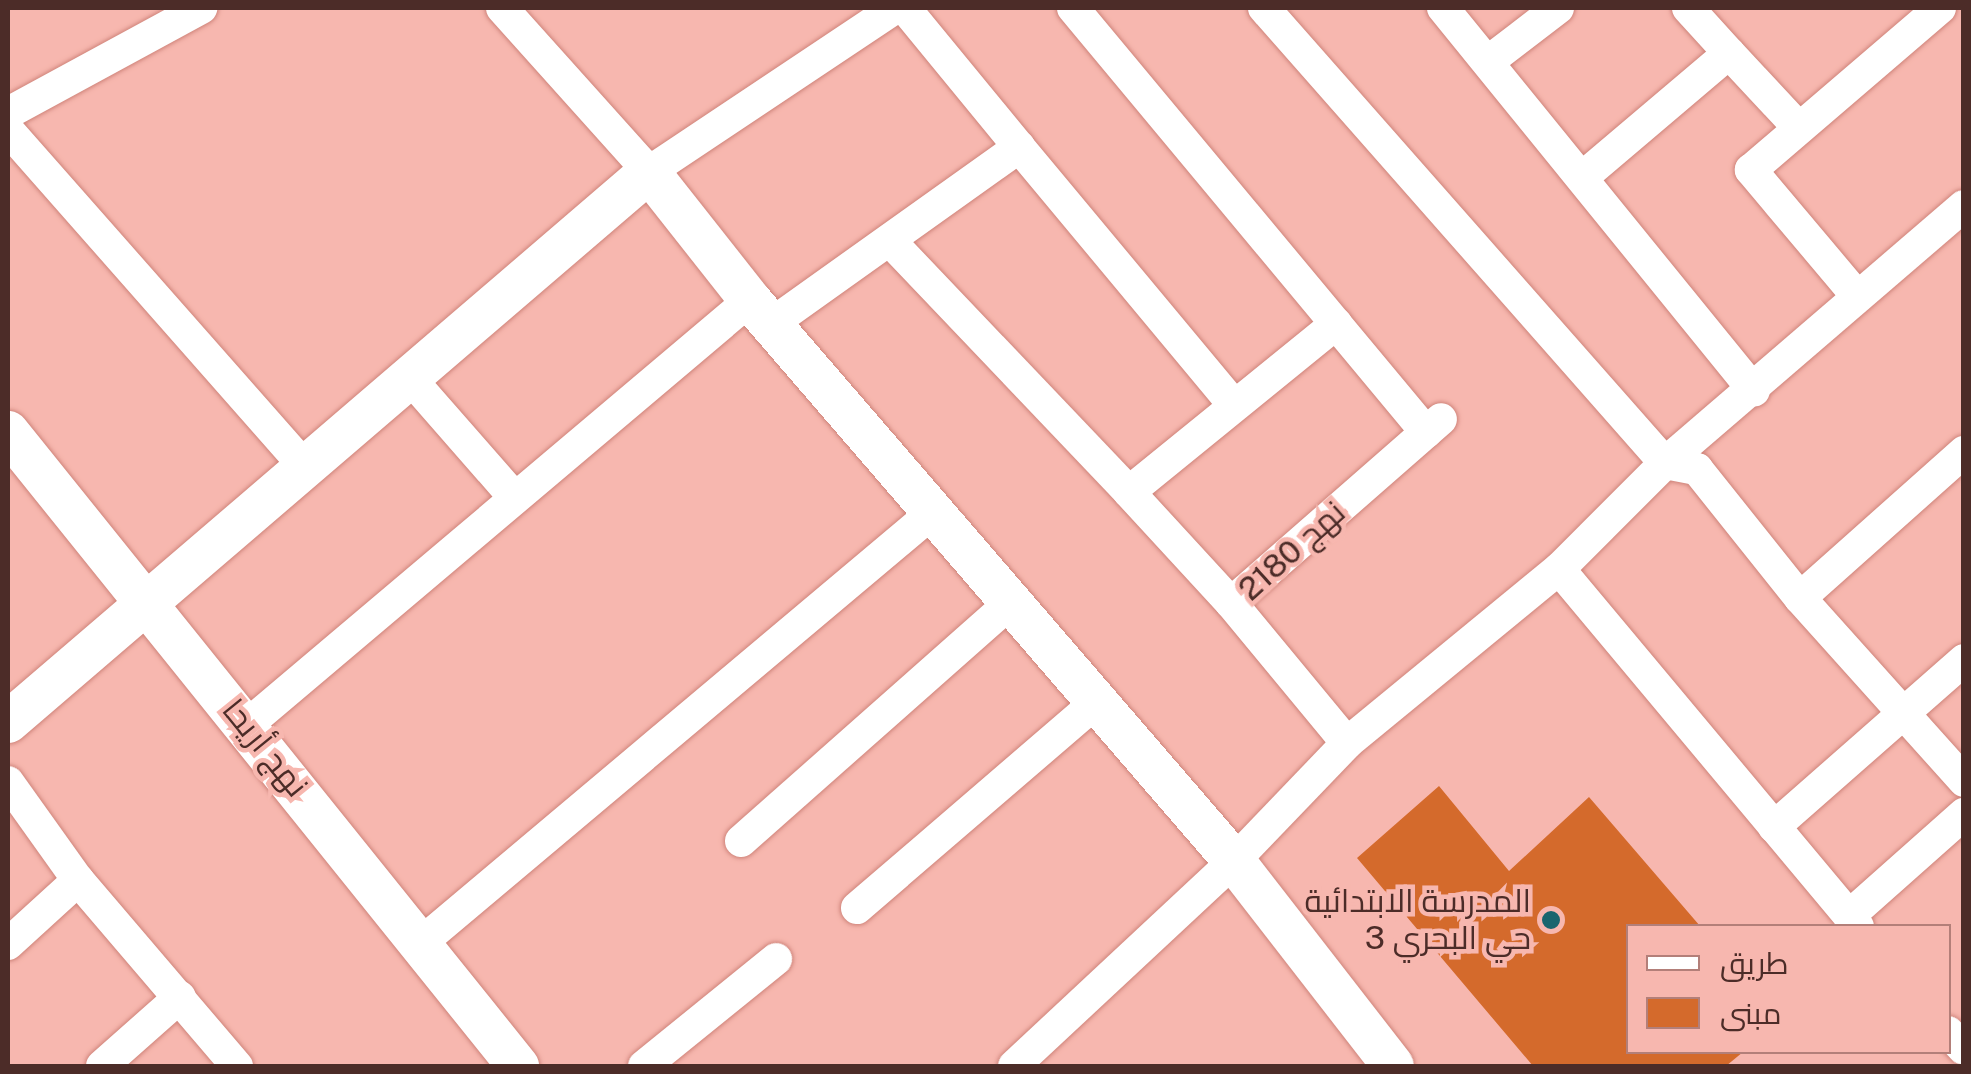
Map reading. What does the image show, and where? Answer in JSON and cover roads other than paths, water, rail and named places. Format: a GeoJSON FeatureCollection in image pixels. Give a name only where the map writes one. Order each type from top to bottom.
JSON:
{"type":"FeatureCollection","features":[{"type":"Feature","properties":{"kind":"street"},"geometry":{"type":"LineString","coordinates":[[8,113],[200,8]]}},
{"type":"Feature","properties":{"kind":"street"},"geometry":{"type":"LineString","coordinates":[[502,8],[648,172],[761,312],[1094,704],[1234,861],[1393,1066]]}},
{"type":"Feature","properties":{"kind":"street"},"geometry":{"type":"LineString","coordinates":[[8,722],[648,172],[894,8]]}},
{"type":"Feature","properties":{"kind":"street"},"geometry":{"type":"LineString","coordinates":[[905,8],[1234,404]]}},
{"type":"Feature","properties":{"kind":"street"},"geometry":{"type":"LineString","coordinates":[[1073,8],[1336,324],[1128,492]]}},
{"type":"Feature","properties":{"kind":"street"},"geometry":{"type":"LineString","coordinates":[[1264,8],[1665,462],[1696,469],[1800,598],[1964,781]]}},
{"type":"Feature","properties":{"kind":"street"},"geometry":{"type":"LineString","coordinates":[[1442,8],[1584,176],[1754,391]]}},
{"type":"Feature","properties":{"kind":"street"},"geometry":{"type":"LineString","coordinates":[[1489,61],[1558,8]]}},
{"type":"Feature","properties":{"kind":"street"},"geometry":{"type":"LineString","coordinates":[[1688,8],[1797,126]]}},
{"type":"Feature","properties":{"kind":"street"},"geometry":{"type":"LineString","coordinates":[[1857,296],[1752,176],[1756,160],[1940,8]]}},
{"type":"Feature","properties":{"kind":"street"},"geometry":{"type":"LineString","coordinates":[[1584,176],[1729,54]]}},
{"type":"Feature","properties":{"kind":"street"},"geometry":{"type":"LineString","coordinates":[[8,130],[306,468]]}},
{"type":"Feature","properties":{"kind":"street"},"geometry":{"type":"LineString","coordinates":[[247,725],[513,496],[761,312],[892,243],[1019,147]]}},
{"type":"Feature","properties":{"kind":"street"},"geometry":{"type":"LineString","coordinates":[[1014,1066],[1234,861],[1346,742],[1559,569],[1665,462],[1754,391],[1857,296],[1964,206]]}},
{"type":"Feature","properties":{"kind":"street"},"geometry":{"type":"LineString","coordinates":[[892,243],[1231,603]]}},
{"type":"Feature","properties":{"kind":"street","name":"نهج 2180"},"geometry":{"type":"LineString","coordinates":[[1336,324],[1434,425],[1231,603],[1346,742]]}},
{"type":"Feature","properties":{"kind":"street"},"geometry":{"type":"LineString","coordinates":[[409,377],[513,496]]}},
{"type":"Feature","properties":{"kind":"street","name":"نهج أريحا"},"geometry":{"type":"LineString","coordinates":[[8,432],[518,1066]]}},
{"type":"Feature","properties":{"kind":"street"},"geometry":{"type":"LineString","coordinates":[[1800,598],[1964,452]]}},
{"type":"Feature","properties":{"kind":"street"},"geometry":{"type":"LineString","coordinates":[[422,942],[932,513]]}},
{"type":"Feature","properties":{"kind":"street"},"geometry":{"type":"LineString","coordinates":[[1559,569],[1854,922],[1964,814]]}},
{"type":"Feature","properties":{"kind":"street"},"geometry":{"type":"LineString","coordinates":[[740,841],[1009,604]]}},
{"type":"Feature","properties":{"kind":"street"},"geometry":{"type":"LineString","coordinates":[[1774,827],[1964,660]]}},
{"type":"Feature","properties":{"kind":"street"},"geometry":{"type":"LineString","coordinates":[[857,908],[1094,704]]}},
{"type":"Feature","properties":{"kind":"street"},"geometry":{"type":"LineString","coordinates":[[8,782],[78,880],[237,1066]]}},
{"type":"Feature","properties":{"kind":"street"},"geometry":{"type":"LineString","coordinates":[[8,944],[78,880]]}},
{"type":"Feature","properties":{"kind":"street"},"geometry":{"type":"LineString","coordinates":[[644,1066],[776,959]]}},
{"type":"Feature","properties":{"kind":"street"},"geometry":{"type":"LineString","coordinates":[[102,1066],[180,997]]}},
{"type":"Feature","properties":{"kind":"place","name":"المدرسة الابتدائية حي البحري 3"},"geometry":{"type":"Point","coordinates":[1551,920]}}]}
